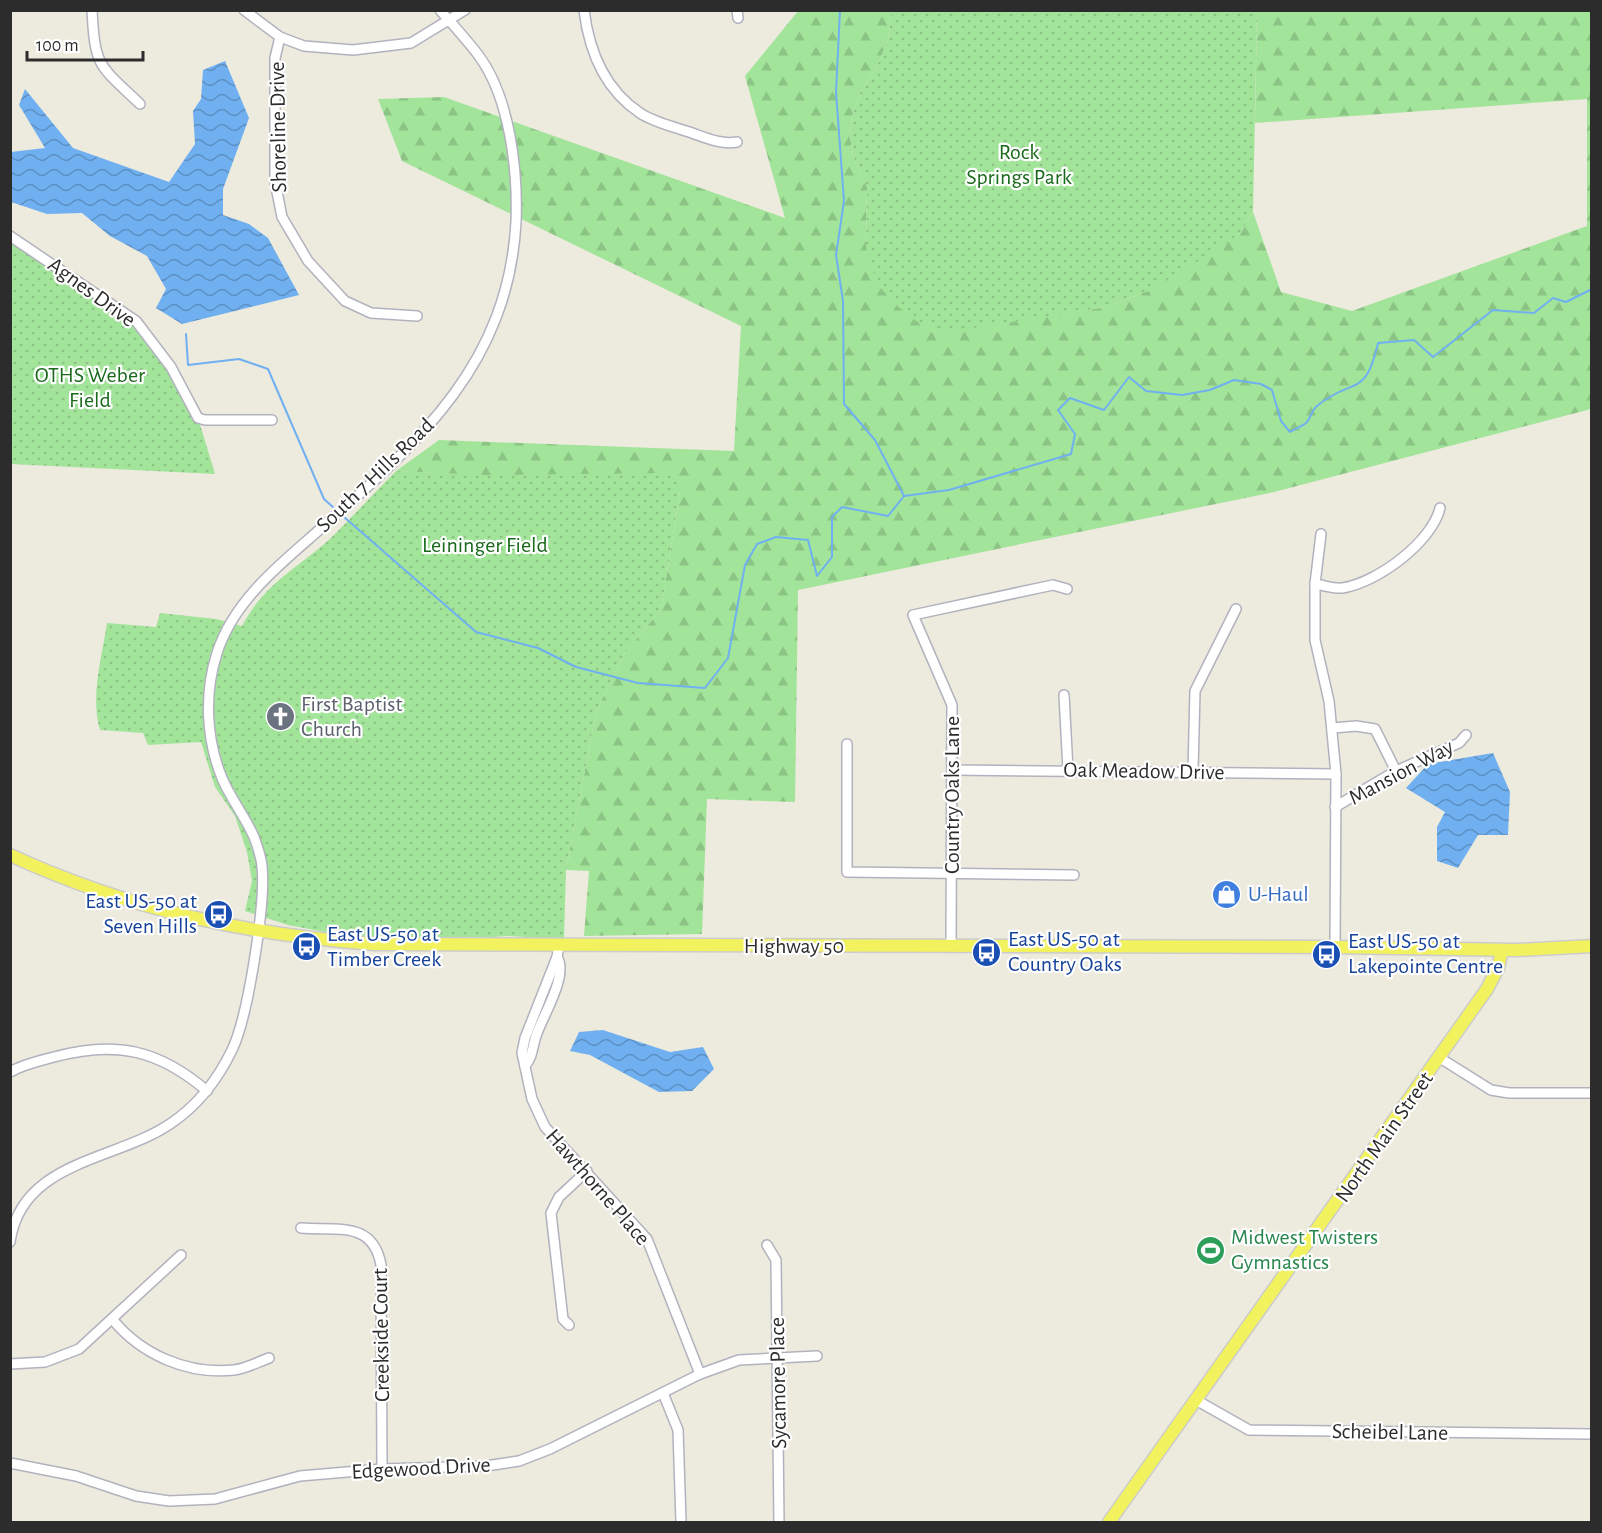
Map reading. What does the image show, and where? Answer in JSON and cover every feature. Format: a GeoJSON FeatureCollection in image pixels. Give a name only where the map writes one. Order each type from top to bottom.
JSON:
{"type":"FeatureCollection","features":[{"type":"Feature","properties":{"kind":"main road","name":"Highway 50"},"geometry":{"type":"LineString","coordinates":[[10,855],[90,889],[131,902],[257,932],[375,944],[558,951],[951,946],[1502,950],[1592,946]]}},
{"type":"Feature","properties":{"kind":"main road","name":"North Main Street"},"geometry":{"type":"LineString","coordinates":[[1109,1522],[1440,1058],[1487,989],[1498,968],[1502,950]]}},
{"type":"Feature","properties":{"kind":"street"},"geometry":{"type":"LineString","coordinates":[[92,10],[94,51],[98,61],[107,74],[140,104]]}},
{"type":"Feature","properties":{"kind":"street"},"geometry":{"type":"LineString","coordinates":[[244,10],[280,37],[304,46],[332,50],[374,49],[411,42],[465,10]]}},
{"type":"Feature","properties":{"kind":"street","name":"South 7 Hills Road"},"geometry":{"type":"LineString","coordinates":[[10,1242],[12,1230],[24,1204],[44,1182],[71,1167],[137,1141],[171,1123],[207,1091],[234,1047],[245,1007],[257,932],[262,864],[254,838],[222,778],[211,737],[207,702],[217,651],[242,605],[284,561],[421,435],[467,378],[492,331],[513,254],[517,190],[504,114],[493,82],[480,58],[440,10]]}},
{"type":"Feature","properties":{"kind":"street"},"geometry":{"type":"LineString","coordinates":[[584,10],[589,42],[599,68],[620,95],[640,113],[658,122],[716,141],[726,143],[737,141]]}},
{"type":"Feature","properties":{"kind":"street","name":"Shoreline Drive"},"geometry":{"type":"LineString","coordinates":[[280,37],[274,58],[275,182],[282,217],[308,261],[345,301],[371,313],[417,316]]}},
{"type":"Feature","properties":{"kind":"street","name":"Agnes Drive"},"geometry":{"type":"LineString","coordinates":[[10,236],[136,321],[171,367],[198,418],[205,420],[272,420]]}},
{"type":"Feature","properties":{"kind":"street"},"geometry":{"type":"LineString","coordinates":[[1315,584],[1340,588],[1372,577],[1397,562],[1429,533],[1437,520],[1440,508]]}},
{"type":"Feature","properties":{"kind":"street"},"geometry":{"type":"LineString","coordinates":[[1321,534],[1315,584],[1315,639],[1333,728],[1336,774],[1335,947]]}},
{"type":"Feature","properties":{"kind":"street","name":"Country Oaks Lane"},"geometry":{"type":"LineString","coordinates":[[951,946],[952,705],[913,615],[1053,585],[1067,589]]}},
{"type":"Feature","properties":{"kind":"street"},"geometry":{"type":"LineString","coordinates":[[1193,771],[1195,691],[1236,609]]}},
{"type":"Feature","properties":{"kind":"street"},"geometry":{"type":"LineString","coordinates":[[1064,695],[1068,770]]}},
{"type":"Feature","properties":{"kind":"street"},"geometry":{"type":"LineString","coordinates":[[1333,728],[1356,726],[1375,729],[1396,771]]}},
{"type":"Feature","properties":{"kind":"street","name":"Mansion Way"},"geometry":{"type":"LineString","coordinates":[[1335,807],[1396,771],[1459,743],[1466,735]]}},
{"type":"Feature","properties":{"kind":"street"},"geometry":{"type":"LineString","coordinates":[[847,744],[848,872],[1074,875]]}},
{"type":"Feature","properties":{"kind":"street","name":"Oak Meadow Drive"},"geometry":{"type":"LineString","coordinates":[[952,770],[1336,774]]}},
{"type":"Feature","properties":{"kind":"street","name":"Hawthorne Place"},"geometry":{"type":"LineString","coordinates":[[558,951],[525,1038],[522,1053],[532,1099],[545,1126],[647,1239],[700,1374]]}},
{"type":"Feature","properties":{"kind":"street"},"geometry":{"type":"LineString","coordinates":[[10,1072],[21,1066],[74,1052],[102,1048],[129,1050],[156,1058],[185,1072],[207,1091]]}},
{"type":"Feature","properties":{"kind":"street"},"geometry":{"type":"LineString","coordinates":[[1440,1058],[1491,1090],[1509,1093],[1592,1093]]}},
{"type":"Feature","properties":{"kind":"street"},"geometry":{"type":"LineString","coordinates":[[570,1325],[563,1319],[550,1213],[559,1197],[587,1171]]}},
{"type":"Feature","properties":{"kind":"street","name":"Creekside Court"},"geometry":{"type":"LineString","coordinates":[[301,1228],[360,1232],[371,1240],[379,1252],[382,1469]]}},
{"type":"Feature","properties":{"kind":"street","name":"Sycamore Place"},"geometry":{"type":"LineString","coordinates":[[767,1245],[776,1260],[779,1522]]}},
{"type":"Feature","properties":{"kind":"street"},"geometry":{"type":"LineString","coordinates":[[10,1364],[45,1362],[64,1357],[79,1349],[181,1255]]}},
{"type":"Feature","properties":{"kind":"street"},"geometry":{"type":"LineString","coordinates":[[113,1320],[125,1334],[156,1356],[200,1371],[236,1370],[269,1358]]}},
{"type":"Feature","properties":{"kind":"street","name":"Edgewood Drive"},"geometry":{"type":"LineString","coordinates":[[10,1463],[76,1476],[136,1496],[169,1501],[215,1499],[300,1476],[382,1469],[486,1466],[519,1461],[550,1449],[700,1374],[739,1360],[817,1356]]}},
{"type":"Feature","properties":{"kind":"street"},"geometry":{"type":"LineString","coordinates":[[663,1392],[678,1430],[682,1521]]}},
{"type":"Feature","properties":{"kind":"street","name":"Scheibel Lane"},"geometry":{"type":"LineString","coordinates":[[1196,1400],[1249,1430],[1592,1434]]}},
{"type":"Feature","properties":{"kind":"green space","name":"Rock Springs Park"},"geometry":{"type":"Polygon","coordinates":[[[892,10],[1257,11],[1253,212],[1240,233],[1210,254],[1148,291],[1106,307],[973,328],[944,330],[916,321],[896,305],[880,287],[872,270],[866,247],[867,187],[853,156],[850,136],[852,116],[861,91],[877,66],[888,40],[892,10]]]}},
{"type":"Feature","properties":{"kind":"green space"},"geometry":{"type":"Polygon","coordinates":[[[798,11],[892,11],[888,40],[877,66],[861,91],[852,116],[850,136],[853,156],[867,187],[866,247],[1047,316],[1106,307],[1148,291],[1240,233],[1253,212],[1281,292],[1352,311],[1587,226],[1587,99],[1255,123],[1257,11],[1591,11],[1591,409],[1274,492],[798,590],[795,802],[707,799],[702,934],[584,936],[589,871],[566,870],[596,712],[624,654],[661,609],[681,486],[396,471],[439,440],[734,451],[741,326],[402,161],[378,99],[444,97],[785,218],[745,76],[798,11]]]}},
{"type":"Feature","properties":{"kind":"green space","name":"OTHS Weber Field"},"geometry":{"type":"Polygon","coordinates":[[[11,236],[147,333],[198,418],[215,474],[11,464],[11,236]]]}},
{"type":"Feature","properties":{"kind":"green space","name":"Leininger Field"},"geometry":{"type":"Polygon","coordinates":[[[396,471],[486,475],[670,473],[681,486],[661,609],[624,654],[596,712],[566,870],[564,939],[508,936],[408,942],[352,937],[288,925],[245,911],[252,881],[247,852],[235,816],[215,787],[201,742],[148,745],[143,733],[100,730],[96,704],[107,623],[156,627],[160,613],[216,619],[242,626],[262,596],[337,532],[396,471]]]}},
{"type":"Feature","properties":{"kind":"water"},"geometry":{"type":"Polygon","coordinates":[[[225,61],[249,118],[223,189],[223,215],[249,224],[268,238],[299,295],[182,324],[156,308],[166,289],[147,256],[110,236],[82,213],[47,214],[11,202],[11,152],[45,148],[19,105],[25,89],[73,148],[169,182],[195,144],[193,111],[201,99],[203,70],[225,61]]]}},
{"type":"Feature","properties":{"kind":"water"},"geometry":{"type":"Polygon","coordinates":[[[1493,753],[1510,792],[1508,835],[1478,835],[1458,868],[1437,861],[1437,827],[1445,812],[1406,788],[1428,764],[1493,753]]]}},
{"type":"Feature","properties":{"kind":"water"},"geometry":{"type":"Polygon","coordinates":[[[603,1030],[670,1052],[703,1047],[714,1069],[692,1091],[659,1092],[590,1055],[570,1051],[579,1032],[603,1030]]]}},
{"type":"Feature","properties":{"kind":"waterway"},"geometry":{"type":"LineString","coordinates":[[840,10],[836,92],[844,201],[836,255],[843,301],[844,404],[875,440],[904,496]]}},
{"type":"Feature","properties":{"kind":"waterway"},"geometry":{"type":"LineString","coordinates":[[904,496],[949,490],[1071,454],[1075,434],[1058,410],[1070,398],[1104,410],[1129,377],[1146,391],[1182,395],[1210,390],[1234,380],[1261,384],[1272,390],[1281,421],[1290,432],[1307,422],[1315,408],[1329,397],[1362,380],[1368,373],[1378,343],[1414,340],[1433,357],[1493,310],[1534,313],[1553,298],[1566,302],[1592,289]]}},
{"type":"Feature","properties":{"kind":"waterway"},"geometry":{"type":"LineString","coordinates":[[186,334],[188,365],[239,359],[268,369],[324,499],[334,508]]}},
{"type":"Feature","properties":{"kind":"waterway"},"geometry":{"type":"LineString","coordinates":[[344,517],[476,632],[538,648],[576,667],[638,683],[705,688],[728,658],[745,565],[757,544],[776,537],[808,540],[817,576],[832,557],[832,517],[842,507],[888,516],[904,496]]}},
{"type":"Feature","properties":{"kind":"place","name":"First Baptist Church"},"geometry":{"type":"Point","coordinates":[280,717]}},
{"type":"Feature","properties":{"kind":"place","name":"U-Haul"},"geometry":{"type":"Point","coordinates":[1227,894]}},
{"type":"Feature","properties":{"kind":"place","name":"East US-50 at Seven Hills"},"geometry":{"type":"Point","coordinates":[218,914]}},
{"type":"Feature","properties":{"kind":"place","name":"East US-50 at Timber Creek"},"geometry":{"type":"Point","coordinates":[306,947]}},
{"type":"Feature","properties":{"kind":"place","name":"East US-50 at Country Oaks"},"geometry":{"type":"Point","coordinates":[987,952]}},
{"type":"Feature","properties":{"kind":"place","name":"East US-50 at Lakepointe Centre"},"geometry":{"type":"Point","coordinates":[1327,954]}},
{"type":"Feature","properties":{"kind":"place","name":"Midwest Twisters Gymnastics"},"geometry":{"type":"Point","coordinates":[1210,1250]}}]}
